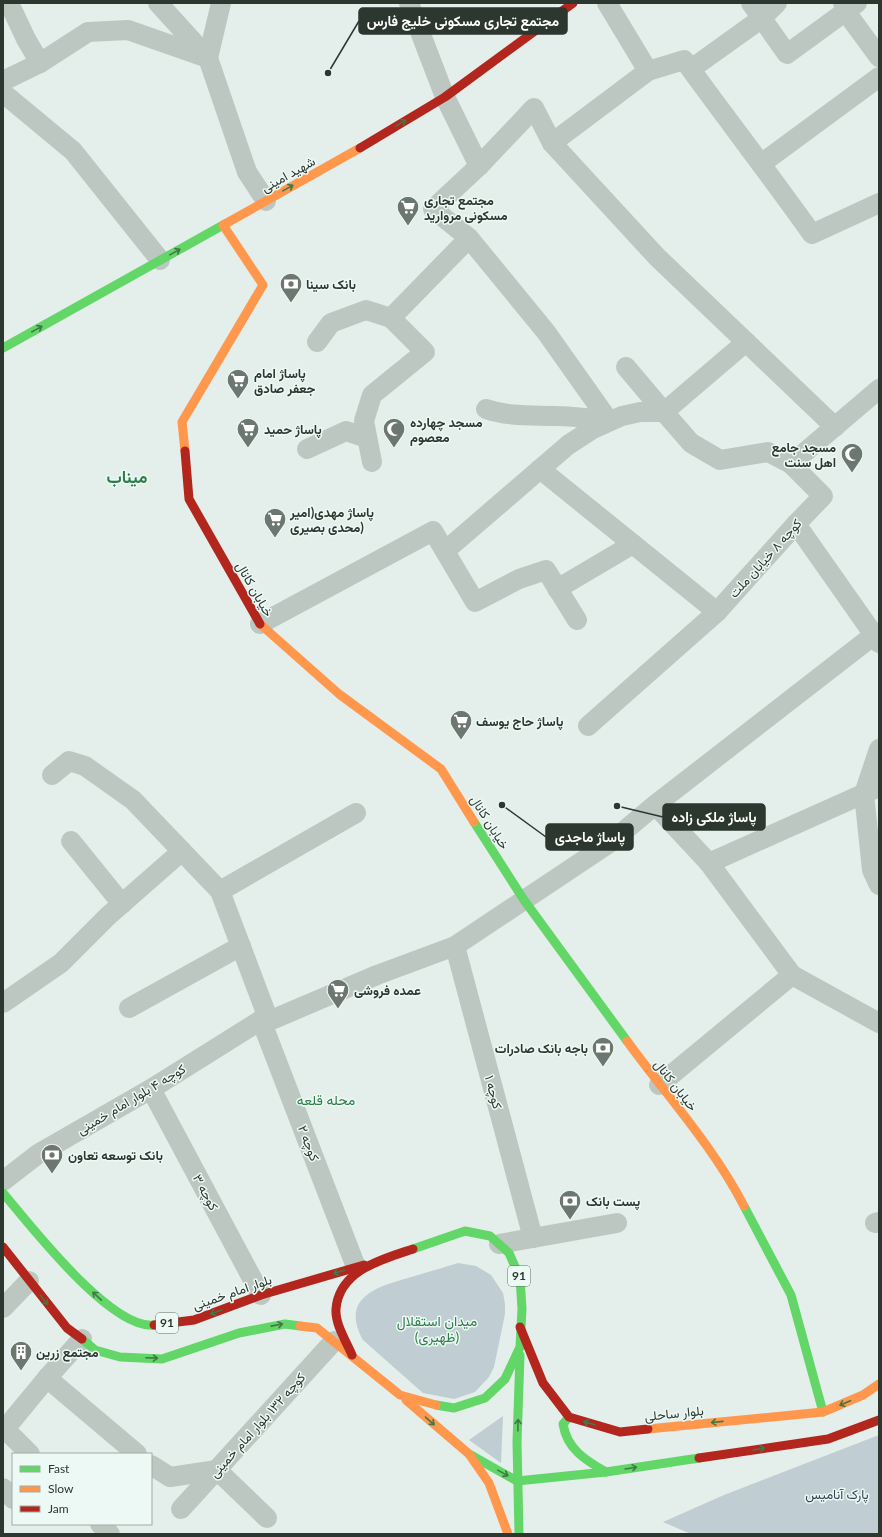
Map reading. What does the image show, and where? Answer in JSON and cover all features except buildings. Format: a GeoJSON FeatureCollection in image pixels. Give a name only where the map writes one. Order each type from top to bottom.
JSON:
{"type":"FeatureCollection","features":[{"type":"Feature","properties":{"kind":"main road","name":"شهید امینی"},"geometry":{"type":"LineString","coordinates":[[3,348],[224,225],[445,97],[573,3]]}},
{"type":"Feature","properties":{"kind":"main road","name":"خیابان کانال"},"geometry":{"type":"LineString","coordinates":[[224,225],[264,285],[182,422],[189,498],[260,624],[339,694],[441,769],[524,900],[659,1085],[710,1148],[736,1192],[791,1295],[823,1412]]}},
{"type":"Feature","properties":{"kind":"main road","name":"بلوار امام خمینی"},"geometry":{"type":"LineString","coordinates":[[3,1193],[65,1266],[100,1299],[127,1318],[146,1326],[194,1320],[260,1295],[377,1261]]}},
{"type":"Feature","properties":{"kind":"main road","name":"91"},"geometry":{"type":"LineString","coordinates":[[352,1355],[339,1326],[336,1309],[342,1289],[352,1276],[377,1261],[465,1231],[490,1236],[509,1253],[520,1278],[522,1309],[520,1327],[517,1481],[519,1534]]}},
{"type":"Feature","properties":{"kind":"main road","name":"91"},"geometry":{"type":"LineString","coordinates":[[3,1247],[67,1328],[95,1350],[120,1357],[162,1358],[239,1333],[285,1324],[317,1328],[352,1355],[469,1454],[489,1483],[508,1534]]}},
{"type":"Feature","properties":{"kind":"main road"},"geometry":{"type":"LineString","coordinates":[[520,1327],[543,1383],[569,1417],[563,1424],[564,1435],[570,1448],[586,1462],[606,1472]]}},
{"type":"Feature","properties":{"kind":"main road","name":"91"},"geometry":{"type":"LineString","coordinates":[[400,1395],[428,1404],[454,1408],[485,1398],[505,1379],[520,1347]]}},
{"type":"Feature","properties":{"kind":"main road","name":"بلوار ساحلی"},"geometry":{"type":"LineString","coordinates":[[569,1417],[620,1432],[823,1412],[863,1395],[879,1384]]}},
{"type":"Feature","properties":{"kind":"main road"},"geometry":{"type":"LineString","coordinates":[[469,1454],[517,1481],[606,1472],[828,1439],[879,1420]]}},
{"type":"Feature","properties":{"kind":"street"},"geometry":{"type":"LineString","coordinates":[[9,3],[40,63]]}},
{"type":"Feature","properties":{"kind":"street"},"geometry":{"type":"LineString","coordinates":[[158,3],[208,58],[247,172],[266,201]]}},
{"type":"Feature","properties":{"kind":"street"},"geometry":{"type":"LineString","coordinates":[[208,58],[221,3]]}},
{"type":"Feature","properties":{"kind":"street"},"geometry":{"type":"LineString","coordinates":[[409,3],[445,97],[479,166]]}},
{"type":"Feature","properties":{"kind":"street"},"geometry":{"type":"LineString","coordinates":[[607,3],[648,71]]}},
{"type":"Feature","properties":{"kind":"street"},"geometry":{"type":"LineString","coordinates":[[690,69],[757,10],[777,3]]}},
{"type":"Feature","properties":{"kind":"street"},"geometry":{"type":"LineString","coordinates":[[757,10],[787,54],[849,6],[879,57]]}},
{"type":"Feature","properties":{"kind":"street"},"geometry":{"type":"LineString","coordinates":[[3,81],[40,63],[88,32],[128,30],[208,58]]}},
{"type":"Feature","properties":{"kind":"street"},"geometry":{"type":"LineString","coordinates":[[552,143],[648,71],[684,60],[812,234],[879,203]]}},
{"type":"Feature","properties":{"kind":"street"},"geometry":{"type":"LineString","coordinates":[[761,164],[879,77]]}},
{"type":"Feature","properties":{"kind":"street"},"geometry":{"type":"LineString","coordinates":[[3,92],[73,151],[160,260]]}},
{"type":"Feature","properties":{"kind":"street"},"geometry":{"type":"LineString","coordinates":[[610,421],[546,332],[469,238],[433,209],[479,166],[534,108],[552,143],[657,257],[834,427]]}},
{"type":"Feature","properties":{"kind":"street"},"geometry":{"type":"LineString","coordinates":[[391,318],[469,238]]}},
{"type":"Feature","properties":{"kind":"street"},"geometry":{"type":"LineString","coordinates":[[317,342],[331,324],[366,310],[391,318],[425,352],[372,395],[364,421],[372,462]]}},
{"type":"Feature","properties":{"kind":"street"},"geometry":{"type":"LineString","coordinates":[[445,551],[568,445],[591,430],[622,416],[640,412],[664,412],[746,342]]}},
{"type":"Feature","properties":{"kind":"street"},"geometry":{"type":"LineString","coordinates":[[626,367],[691,443],[720,460],[768,452],[792,464],[879,389]]}},
{"type":"Feature","properties":{"kind":"street"},"geometry":{"type":"LineString","coordinates":[[486,409],[526,417],[557,416],[610,421]]}},
{"type":"Feature","properties":{"kind":"street"},"geometry":{"type":"LineString","coordinates":[[307,450],[346,432],[367,438]]}},
{"type":"Feature","properties":{"kind":"street","name":"کوچه ۸ خیابان ملت"},"geometry":{"type":"LineString","coordinates":[[588,726],[717,612],[823,496],[792,464]]}},
{"type":"Feature","properties":{"kind":"street"},"geometry":{"type":"LineString","coordinates":[[540,469],[717,612]]}},
{"type":"Feature","properties":{"kind":"street"},"geometry":{"type":"LineString","coordinates":[[796,524],[876,639]]}},
{"type":"Feature","properties":{"kind":"street"},"geometry":{"type":"LineString","coordinates":[[260,624],[433,531],[475,602],[519,579],[546,570],[577,620]]}},
{"type":"Feature","properties":{"kind":"street"},"geometry":{"type":"LineString","coordinates":[[557,589],[633,544]]}},
{"type":"Feature","properties":{"kind":"street","name":"کوچه ۴ بلوار امام خمینی"},"geometry":{"type":"LineString","coordinates":[[3,1181],[38,1154],[265,1021],[377,975],[455,946],[611,842],[655,805],[876,639]]}},
{"type":"Feature","properties":{"kind":"street"},"geometry":{"type":"LineString","coordinates":[[879,749],[872,790],[872,870],[879,885]]}},
{"type":"Feature","properties":{"kind":"street"},"geometry":{"type":"LineString","coordinates":[[52,775],[68,761],[85,766],[133,800],[220,891],[356,812]]}},
{"type":"Feature","properties":{"kind":"street"},"geometry":{"type":"LineString","coordinates":[[709,863],[872,790]]}},
{"type":"Feature","properties":{"kind":"street"},"geometry":{"type":"LineString","coordinates":[[655,805],[709,863],[792,975],[879,1023]]}},
{"type":"Feature","properties":{"kind":"street"},"geometry":{"type":"LineString","coordinates":[[71,841],[122,904]]}},
{"type":"Feature","properties":{"kind":"street"},"geometry":{"type":"LineString","coordinates":[[3,1003],[61,963],[122,904],[182,851]]}},
{"type":"Feature","properties":{"kind":"street","name":"کوچه ۲"},"geometry":{"type":"LineString","coordinates":[[220,891],[241,946],[265,1021],[356,1267]]}},
{"type":"Feature","properties":{"kind":"street"},"geometry":{"type":"LineString","coordinates":[[129,1008],[241,946]]}},
{"type":"Feature","properties":{"kind":"street","name":"کوچه ۱"},"geometry":{"type":"LineString","coordinates":[[455,946],[533,1238]]}},
{"type":"Feature","properties":{"kind":"street"},"geometry":{"type":"LineString","coordinates":[[659,1085],[792,975]]}},
{"type":"Feature","properties":{"kind":"street","name":"کوچه ۳"},"geometry":{"type":"LineString","coordinates":[[150,1089],[260,1295]]}},
{"type":"Feature","properties":{"kind":"street"},"geometry":{"type":"LineString","coordinates":[[499,1244],[617,1223]]}},
{"type":"Feature","properties":{"kind":"street"},"geometry":{"type":"LineString","coordinates":[[3,1308],[29,1281]]}},
{"type":"Feature","properties":{"kind":"street"},"geometry":{"type":"LineString","coordinates":[[29,1453],[5,1428],[82,1339]]}},
{"type":"Feature","properties":{"kind":"street","name":"کوچه ۱۳۲ بلوار امام خمینی"},"geometry":{"type":"LineString","coordinates":[[181,1509],[334,1341]]}},
{"type":"Feature","properties":{"kind":"street"},"geometry":{"type":"LineString","coordinates":[[47,1378],[136,1453]]}},
{"type":"Feature","properties":{"kind":"street"},"geometry":{"type":"LineString","coordinates":[[152,1466],[170,1477],[217,1470],[267,1518]]}},
{"type":"Feature","properties":{"kind":"street"},"geometry":{"type":"LineString","coordinates":[[3,1488],[12,1498]]}},
{"type":"Feature","properties":{"kind":"street"},"geometry":{"type":"LineString","coordinates":[[101,1525],[110,1534]]}},
{"type":"Feature","properties":{"kind":"green space"},"geometry":{"type":"Polygon","coordinates":[[[458,1263],[476,1266],[491,1275],[503,1293],[505,1314],[494,1367],[489,1377],[475,1392],[454,1399],[423,1393],[363,1340],[357,1326],[356,1314],[359,1304],[374,1290],[458,1263]]]}},
{"type":"Feature","properties":{"kind":"green space"},"geometry":{"type":"Polygon","coordinates":[[[503,1416],[501,1463],[469,1440],[503,1416]]]}},
{"type":"Feature","properties":{"kind":"green space","name":"پارک آنامیس"},"geometry":{"type":"Polygon","coordinates":[[[879,1435],[879,1534],[691,1534],[663,1522],[724,1495],[879,1435]]]}},
{"type":"Feature","properties":{"kind":"traffic: fast"},"geometry":{"type":"LineString","coordinates":[[3,348],[225,224]]}},
{"type":"Feature","properties":{"kind":"traffic: fast"},"geometry":{"type":"LineString","coordinates":[[474,822],[524,900],[627,1041]]}},
{"type":"Feature","properties":{"kind":"traffic: fast"},"geometry":{"type":"LineString","coordinates":[[3,1193],[51,1250],[94,1294],[116,1311],[136,1322],[154,1325]]}},
{"type":"Feature","properties":{"kind":"traffic: fast"},"geometry":{"type":"LineString","coordinates":[[744,1206],[791,1295],[823,1412]]}},
{"type":"Feature","properties":{"kind":"traffic: fast"},"geometry":{"type":"LineString","coordinates":[[413,1249],[465,1231],[490,1236],[509,1253],[520,1278],[522,1309],[520,1347],[505,1379],[485,1398],[454,1408],[436,1405]]}},
{"type":"Feature","properties":{"kind":"traffic: fast"},"geometry":{"type":"LineString","coordinates":[[82,1339],[95,1350],[120,1357],[162,1359],[239,1333],[285,1324],[300,1326]]}},
{"type":"Feature","properties":{"kind":"traffic: fast"},"geometry":{"type":"LineString","coordinates":[[519,1534],[517,1442],[520,1355]]}},
{"type":"Feature","properties":{"kind":"traffic: fast"},"geometry":{"type":"LineString","coordinates":[[569,1417],[563,1424],[568,1440],[578,1453],[606,1472]]}},
{"type":"Feature","properties":{"kind":"traffic: fast"},"geometry":{"type":"LineString","coordinates":[[469,1454],[517,1481],[606,1472],[699,1458]]}},
{"type":"Feature","properties":{"kind":"traffic: slow"},"geometry":{"type":"LineString","coordinates":[[225,224],[360,148]]}},
{"type":"Feature","properties":{"kind":"traffic: slow"},"geometry":{"type":"LineString","coordinates":[[185,451],[182,422],[263,285],[223,225]]}},
{"type":"Feature","properties":{"kind":"traffic: slow"},"geometry":{"type":"LineString","coordinates":[[260,624],[339,694],[441,769],[474,822]]}},
{"type":"Feature","properties":{"kind":"traffic: slow"},"geometry":{"type":"LineString","coordinates":[[627,1041],[704,1142],[732,1184],[744,1206]]}},
{"type":"Feature","properties":{"kind":"traffic: slow"},"geometry":{"type":"LineString","coordinates":[[300,1326],[317,1328],[400,1395],[436,1405]]}},
{"type":"Feature","properties":{"kind":"traffic: slow"},"geometry":{"type":"LineString","coordinates":[[648,1429],[823,1412],[863,1395],[879,1384]]}},
{"type":"Feature","properties":{"kind":"traffic: slow"},"geometry":{"type":"LineString","coordinates":[[406,1400],[469,1454],[489,1483],[508,1534]]}},
{"type":"Feature","properties":{"kind":"traffic: jam"},"geometry":{"type":"LineString","coordinates":[[360,148],[445,97],[573,3]]}},
{"type":"Feature","properties":{"kind":"traffic: jam"},"geometry":{"type":"LineString","coordinates":[[185,451],[189,499],[260,624]]}},
{"type":"Feature","properties":{"kind":"traffic: jam"},"geometry":{"type":"LineString","coordinates":[[3,1247],[67,1328],[82,1339]]}},
{"type":"Feature","properties":{"kind":"traffic: jam"},"geometry":{"type":"LineString","coordinates":[[352,1355],[339,1326],[336,1315],[339,1296],[345,1285],[364,1268],[376,1262],[413,1249]]}},
{"type":"Feature","properties":{"kind":"traffic: jam"},"geometry":{"type":"LineString","coordinates":[[154,1325],[194,1320],[261,1295],[364,1265]]}},
{"type":"Feature","properties":{"kind":"traffic: jam"},"geometry":{"type":"LineString","coordinates":[[520,1327],[543,1383],[569,1417],[620,1432],[648,1429]]}},
{"type":"Feature","properties":{"kind":"traffic: jam"},"geometry":{"type":"LineString","coordinates":[[699,1458],[828,1439],[879,1420]]}},
{"type":"Feature","properties":{"kind":"place","name":"مجتمع تجاری مسکونی خلیج فارس"},"geometry":{"type":"Point","coordinates":[328,73]}},
{"type":"Feature","properties":{"kind":"place","name":"مجتمع تجاری مسکونی مروارید"},"geometry":{"type":"Point","coordinates":[408,226]}},
{"type":"Feature","properties":{"kind":"place","name":"بانک سینا"},"geometry":{"type":"Point","coordinates":[291,304]}},
{"type":"Feature","properties":{"kind":"place","name":"پاساژ امام جعفر صادق"},"geometry":{"type":"Point","coordinates":[238,400]}},
{"type":"Feature","properties":{"kind":"place","name":"پاساژ حمید"},"geometry":{"type":"Point","coordinates":[248,448]}},
{"type":"Feature","properties":{"kind":"place","name":"مسجد چهارده معصوم"},"geometry":{"type":"Point","coordinates":[394,448]}},
{"type":"Feature","properties":{"kind":"place","name":"مسجد جامع اهل سنت"},"geometry":{"type":"Point","coordinates":[852,474]}},
{"type":"Feature","properties":{"kind":"place","name":"پاساژ مهدی(امیر محدی بصیری)"},"geometry":{"type":"Point","coordinates":[275,538]}},
{"type":"Feature","properties":{"kind":"place","name":"پاساژ حاج یوسف"},"geometry":{"type":"Point","coordinates":[461,740]}},
{"type":"Feature","properties":{"kind":"place","name":"پاساژ ماجدی"},"geometry":{"type":"Point","coordinates":[502,805]}},
{"type":"Feature","properties":{"kind":"place","name":"پاساژ ملکی زاده"},"geometry":{"type":"Point","coordinates":[617,806]}},
{"type":"Feature","properties":{"kind":"place","name":"عمده فروشی"},"geometry":{"type":"Point","coordinates":[338,1010]}},
{"type":"Feature","properties":{"kind":"place","name":"باجه بانک صادرات"},"geometry":{"type":"Point","coordinates":[603,1068]}},
{"type":"Feature","properties":{"kind":"place","name":"بانک توسعه تعاون"},"geometry":{"type":"Point","coordinates":[52,1174]}},
{"type":"Feature","properties":{"kind":"place","name":"پست بانک"},"geometry":{"type":"Point","coordinates":[570,1220]}},
{"type":"Feature","properties":{"kind":"place","name":"مجتمع زرین"},"geometry":{"type":"Point","coordinates":[21,1372]}},
{"type":"Feature","properties":{"kind":"district","name":"میناب"},"geometry":{"type":"Point","coordinates":[127,477]}},
{"type":"Feature","properties":{"kind":"district","name":"محله قلعه"},"geometry":{"type":"Point","coordinates":[326,1100]}},
{"type":"Feature","properties":{"kind":"district","name":"میدان استقلال (ظهیری)"},"geometry":{"type":"Point","coordinates":[437,1330]}}]}
